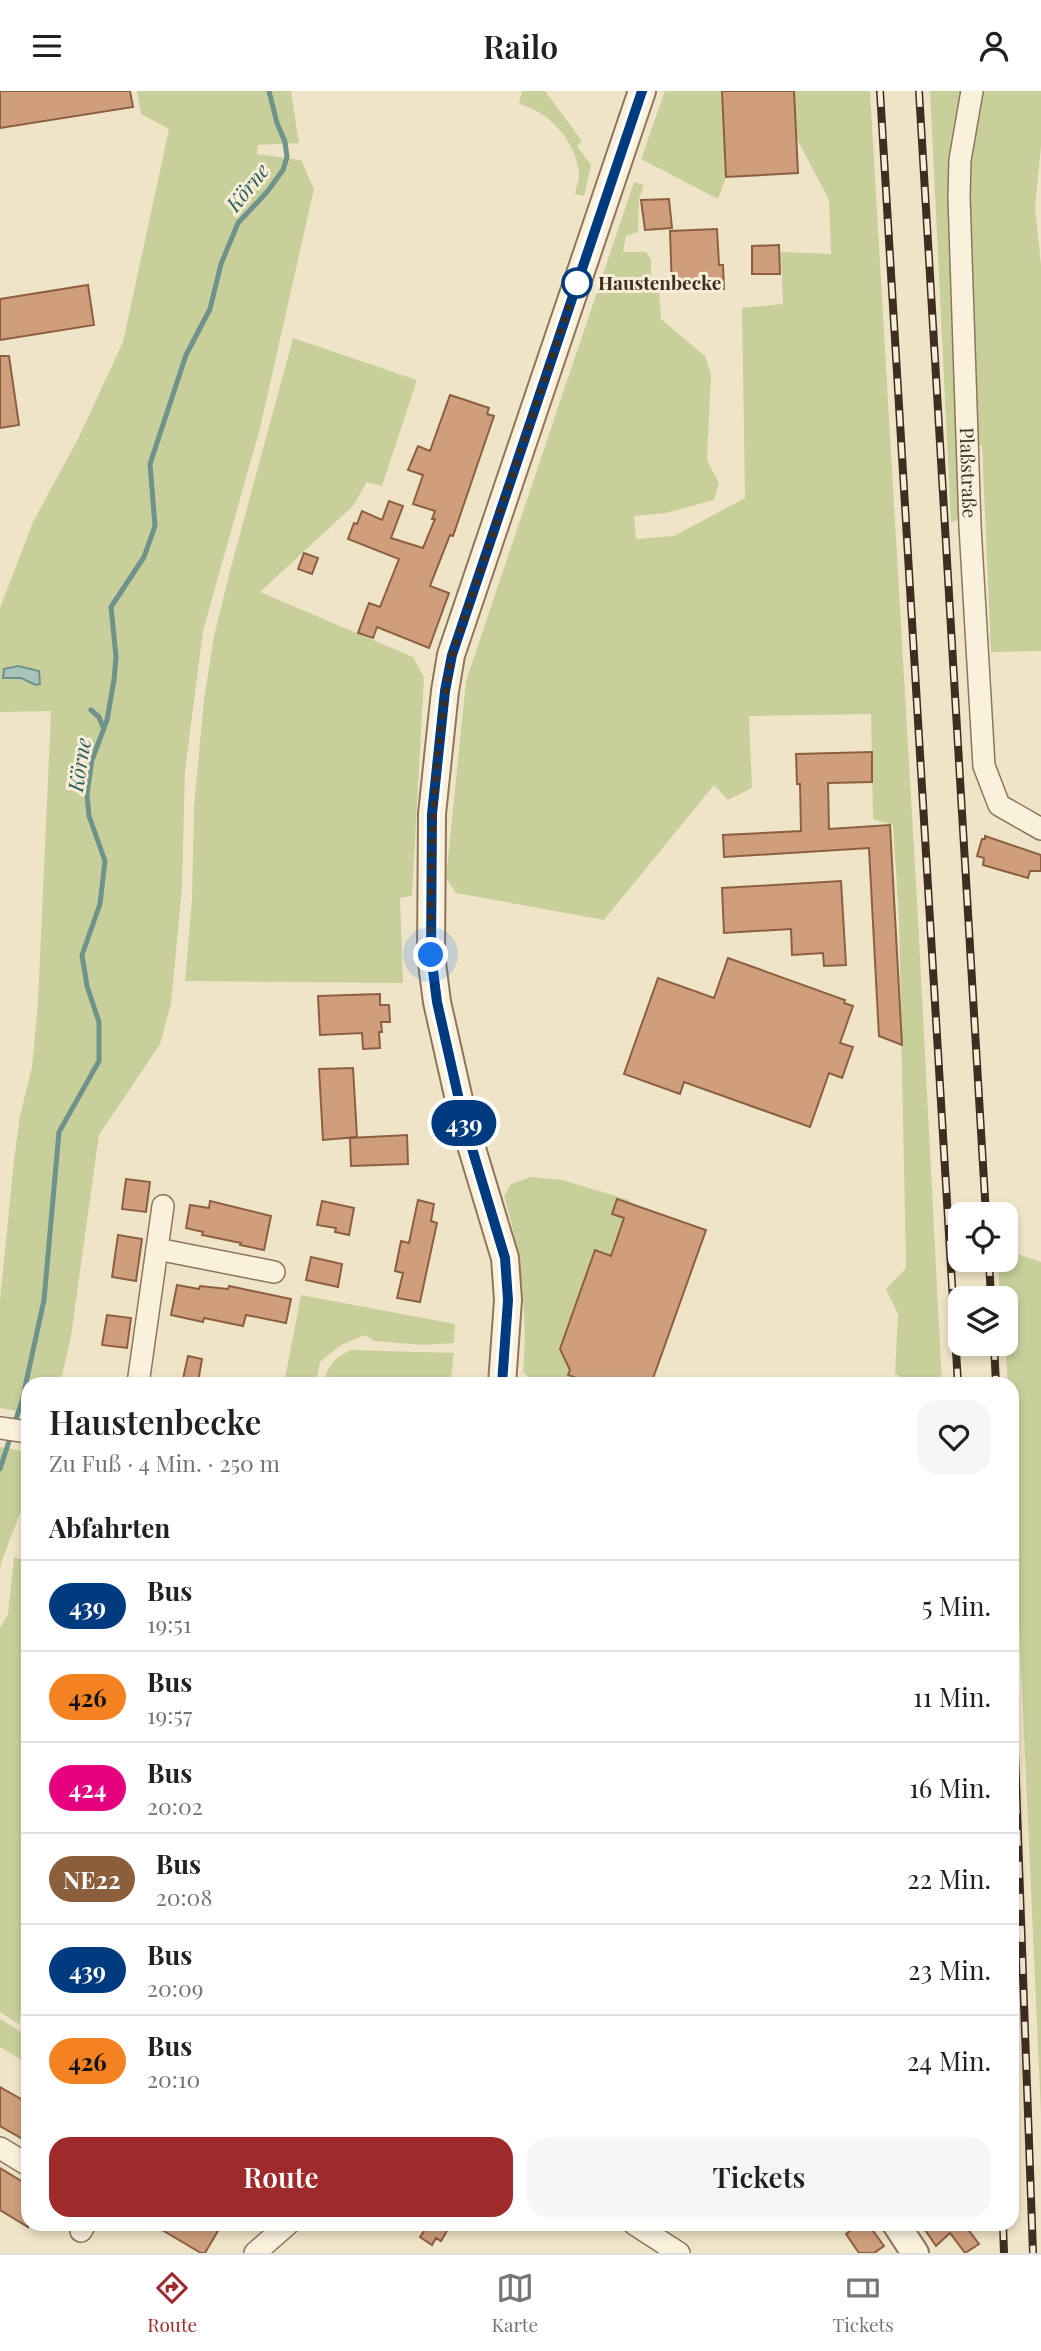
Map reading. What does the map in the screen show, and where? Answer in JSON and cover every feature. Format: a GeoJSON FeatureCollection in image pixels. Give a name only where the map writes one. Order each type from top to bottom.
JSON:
{"type":"FeatureCollection","features":[{"type":"Feature","properties":{"kind":"street"},"geometry":{"type":"LineString","coordinates":[[502,1377],[508,1300],[505,1258],[464,1122],[437,1002],[431,955],[432,814],[445,691],[452,655],[642,91]]}},
{"type":"Feature","properties":{"kind":"street","name":"Plaßstraße"},"geometry":{"type":"LineString","coordinates":[[972,91],[962,148],[959,197],[970,526],[984,766],[999,805],[1041,829]]}},
{"type":"Feature","properties":{"kind":"street"},"geometry":{"type":"LineString","coordinates":[[139,1377],[163,1206]]}},
{"type":"Feature","properties":{"kind":"street"},"geometry":{"type":"LineString","coordinates":[[158,1249],[274,1272]]}},
{"type":"Feature","properties":{"kind":"street"},"geometry":{"type":"LineString","coordinates":[[0,1427],[21,1431]]}},
{"type":"Feature","properties":{"kind":"street"},"geometry":{"type":"LineString","coordinates":[[0,2148],[21,2161]]}},
{"type":"Feature","properties":{"kind":"street"},"geometry":{"type":"LineString","coordinates":[[255,2253],[280,2231]]}},
{"type":"Feature","properties":{"kind":"street"},"geometry":{"type":"LineString","coordinates":[[645,2231],[679,2253]]}},
{"type":"Feature","properties":{"kind":"street"},"geometry":{"type":"LineString","coordinates":[[901,2231],[915,2253]]}},
{"type":"Feature","properties":{"kind":"green space"},"geometry":{"type":"Polygon","coordinates":[[[137,91],[291,91],[299,143],[258,145],[257,154],[301,160],[314,189],[260,428],[203,631],[185,771],[182,887],[171,1004],[160,1044],[99,1135],[71,1336],[62,1377],[21,1377],[21,1412],[0,1408],[0,1300],[14,1160],[20,1116],[32,1067],[38,1003],[51,711],[0,712],[0,608],[33,522],[78,439],[123,342],[169,129],[141,114],[137,91]]]}},
{"type":"Feature","properties":{"kind":"green space"},"geometry":{"type":"Polygon","coordinates":[[[522,91],[545,91],[582,141],[577,146],[591,165],[584,196],[575,194],[579,172],[572,149],[551,121],[519,104],[522,91]]]}},
{"type":"Feature","properties":{"kind":"green space"},"geometry":{"type":"Polygon","coordinates":[[[665,91],[722,91],[726,177],[718,199],[641,159],[665,91]]]}},
{"type":"Feature","properties":{"kind":"green space"},"geometry":{"type":"Polygon","coordinates":[[[794,91],[870,91],[942,1377],[897,1377],[895,1374],[898,1314],[886,1289],[906,1268],[899,919],[893,825],[873,819],[871,714],[749,716],[752,788],[728,800],[714,785],[604,920],[456,893],[446,878],[466,681],[634,182],[644,185],[639,199],[638,232],[626,236],[623,252],[646,252],[651,260],[651,290],[659,290],[661,319],[705,356],[711,374],[707,460],[719,483],[714,500],[666,513],[634,516],[636,539],[674,536],[745,498],[742,308],[783,304],[781,252],[831,254],[829,200],[796,137],[794,91]]]}},
{"type":"Feature","properties":{"kind":"green space"},"geometry":{"type":"Polygon","coordinates":[[[930,91],[965,91],[963,513],[959,520],[951,522],[930,91]]]}},
{"type":"Feature","properties":{"kind":"green space"},"geometry":{"type":"Polygon","coordinates":[[[980,91],[1041,91],[1041,146],[1035,208],[1041,265],[1041,651],[991,652],[982,446],[974,445],[968,150],[980,91]]]}},
{"type":"Feature","properties":{"kind":"green space"},"geometry":{"type":"Polygon","coordinates":[[[293,338],[417,380],[382,486],[367,482],[353,506],[260,592],[413,657],[424,677],[412,896],[400,898],[403,983],[185,981],[192,900],[194,807],[204,699],[214,636],[293,338]]]}},
{"type":"Feature","properties":{"kind":"green space"},"geometry":{"type":"Polygon","coordinates":[[[531,1177],[562,1180],[629,1200],[630,1203],[611,1256],[596,1251],[568,1375],[573,1377],[528,1377],[523,1372],[525,1327],[522,1283],[504,1196],[511,1184],[531,1177]]]}},
{"type":"Feature","properties":{"kind":"green space"},"geometry":{"type":"Polygon","coordinates":[[[1018,1254],[1041,1262],[1041,2113],[1019,1621],[1019,1377],[1007,1377],[1006,1356],[1018,1356],[1018,1286],[999,1286],[999,1272],[1018,1272],[1018,1254]]]}},
{"type":"Feature","properties":{"kind":"green space"},"geometry":{"type":"Polygon","coordinates":[[[301,1295],[455,1324],[454,1343],[424,1345],[374,1341],[365,1335],[341,1345],[320,1362],[317,1377],[285,1377],[301,1295]]]}},
{"type":"Feature","properties":{"kind":"green space"},"geometry":{"type":"Polygon","coordinates":[[[351,1350],[454,1353],[451,1377],[326,1377],[332,1363],[351,1350]]]}},
{"type":"Feature","properties":{"kind":"green space"},"geometry":{"type":"Polygon","coordinates":[[[0,1447],[21,1451],[21,1510],[1,1563],[0,1573],[0,1447]]]}},
{"type":"Feature","properties":{"kind":"green space"},"geometry":{"type":"Polygon","coordinates":[[[14,1557],[21,1560],[19,2024],[0,2012],[0,1628],[8,1614],[14,1557]]]}},
{"type":"Feature","properties":{"kind":"green space"},"geometry":{"type":"Polygon","coordinates":[[[0,2019],[21,2032],[21,2060],[0,2047],[0,2019]]]}},
{"type":"Feature","properties":{"kind":"water"},"geometry":{"type":"Polygon","coordinates":[[[18,666],[39,671],[40,684],[36,685],[21,678],[3,678],[4,669],[18,666]]]}},
{"type":"Feature","properties":{"kind":"building"},"geometry":{"type":"Polygon","coordinates":[[[0,91],[130,91],[133,107],[0,128],[0,91]]]}},
{"type":"Feature","properties":{"kind":"building"},"geometry":{"type":"Polygon","coordinates":[[[722,91],[794,91],[798,173],[726,177],[722,91]]]}},
{"type":"Feature","properties":{"kind":"building"},"geometry":{"type":"Polygon","coordinates":[[[669,199],[672,228],[645,230],[641,200],[669,199]]]}},
{"type":"Feature","properties":{"kind":"building"},"geometry":{"type":"Polygon","coordinates":[[[717,229],[719,265],[723,265],[724,289],[672,289],[670,231],[717,229]]]}},
{"type":"Feature","properties":{"kind":"building"},"geometry":{"type":"Polygon","coordinates":[[[779,245],[780,274],[752,274],[752,246],[779,245]]]}},
{"type":"Feature","properties":{"kind":"building"},"geometry":{"type":"Polygon","coordinates":[[[88,285],[94,325],[0,340],[0,299],[88,285]]]}},
{"type":"Feature","properties":{"kind":"building"},"geometry":{"type":"Polygon","coordinates":[[[0,356],[9,356],[19,425],[0,428],[0,356]]]}},
{"type":"Feature","properties":{"kind":"building"},"geometry":{"type":"Polygon","coordinates":[[[450,395],[489,408],[487,414],[494,416],[453,536],[450,535],[430,586],[449,593],[429,648],[377,627],[373,638],[358,633],[369,603],[380,607],[399,559],[348,539],[354,523],[357,524],[362,511],[382,520],[389,501],[403,506],[391,538],[423,548],[435,519],[432,519],[435,511],[413,504],[423,475],[408,470],[418,446],[430,451],[450,395]]]}},
{"type":"Feature","properties":{"kind":"building"},"geometry":{"type":"Polygon","coordinates":[[[304,553],[318,558],[312,574],[298,569],[304,553]]]}},
{"type":"Feature","properties":{"kind":"building"},"geometry":{"type":"Polygon","coordinates":[[[872,752],[872,782],[828,783],[829,829],[890,825],[902,1045],[879,1036],[869,848],[724,857],[723,835],[801,831],[796,754],[872,752]]]}},
{"type":"Feature","properties":{"kind":"building"},"geometry":{"type":"Polygon","coordinates":[[[985,836],[1041,855],[1041,871],[1030,871],[1028,878],[983,865],[984,858],[977,856],[985,836]]]}},
{"type":"Feature","properties":{"kind":"building"},"geometry":{"type":"Polygon","coordinates":[[[841,881],[846,965],[824,966],[823,953],[792,955],[791,929],[724,933],[722,888],[841,881]]]}},
{"type":"Feature","properties":{"kind":"building"},"geometry":{"type":"Polygon","coordinates":[[[728,958],[845,1000],[844,1003],[853,1006],[840,1043],[853,1047],[842,1078],[829,1073],[810,1127],[684,1082],[680,1094],[624,1074],[658,978],[714,998],[728,958]]]}},
{"type":"Feature","properties":{"kind":"building"},"geometry":{"type":"Polygon","coordinates":[[[380,994],[380,1005],[389,1005],[390,1022],[381,1022],[380,1048],[363,1049],[362,1033],[320,1035],[318,996],[380,994]]]}},
{"type":"Feature","properties":{"kind":"building"},"geometry":{"type":"Polygon","coordinates":[[[353,1068],[357,1137],[323,1140],[319,1069],[353,1068]]]}},
{"type":"Feature","properties":{"kind":"building"},"geometry":{"type":"Polygon","coordinates":[[[407,1135],[408,1164],[351,1166],[350,1138],[407,1135]]]}},
{"type":"Feature","properties":{"kind":"building"},"geometry":{"type":"Polygon","coordinates":[[[126,1179],[150,1182],[146,1212],[122,1209],[126,1179]]]}},
{"type":"Feature","properties":{"kind":"building"},"geometry":{"type":"Polygon","coordinates":[[[617,1199],[706,1230],[654,1377],[574,1377],[568,1375],[570,1370],[560,1349],[595,1250],[611,1256],[624,1218],[612,1214],[617,1199]]]}},
{"type":"Feature","properties":{"kind":"building"},"geometry":{"type":"Polygon","coordinates":[[[418,1200],[434,1204],[431,1221],[437,1223],[420,1302],[397,1298],[403,1273],[395,1271],[401,1241],[409,1243],[418,1200]]]}},
{"type":"Feature","properties":{"kind":"building"},"geometry":{"type":"Polygon","coordinates":[[[210,1201],[271,1216],[264,1250],[202,1235],[203,1232],[186,1228],[190,1205],[209,1208],[210,1201]]]}},
{"type":"Feature","properties":{"kind":"building"},"geometry":{"type":"Polygon","coordinates":[[[322,1201],[354,1208],[349,1235],[335,1232],[336,1228],[317,1225],[322,1201]]]}},
{"type":"Feature","properties":{"kind":"building"},"geometry":{"type":"Polygon","coordinates":[[[118,1235],[142,1239],[136,1281],[112,1277],[118,1235]]]}},
{"type":"Feature","properties":{"kind":"building"},"geometry":{"type":"Polygon","coordinates":[[[311,1257],[342,1264],[338,1287],[306,1280],[311,1257]]]}},
{"type":"Feature","properties":{"kind":"building"},"geometry":{"type":"Polygon","coordinates":[[[177,1285],[199,1289],[200,1286],[228,1289],[229,1286],[291,1299],[286,1323],[246,1315],[243,1326],[171,1315],[177,1285]]]}},
{"type":"Feature","properties":{"kind":"building"},"geometry":{"type":"Polygon","coordinates":[[[107,1315],[131,1318],[127,1348],[102,1345],[107,1315]]]}},
{"type":"Feature","properties":{"kind":"building"},"geometry":{"type":"Polygon","coordinates":[[[188,1356],[202,1359],[199,1377],[183,1377],[188,1356]]]}},
{"type":"Feature","properties":{"kind":"building"},"geometry":{"type":"Polygon","coordinates":[[[0,2087],[21,2099],[21,2138],[0,2126],[0,2087]]]}},
{"type":"Feature","properties":{"kind":"building"},"geometry":{"type":"Polygon","coordinates":[[[0,2168],[21,2181],[21,2223],[0,2210],[0,2168]]]}},
{"type":"Feature","properties":{"kind":"building"},"geometry":{"type":"Polygon","coordinates":[[[164,2231],[218,2231],[205,2253],[164,2231]]]}},
{"type":"Feature","properties":{"kind":"building"},"geometry":{"type":"Polygon","coordinates":[[[424,2231],[447,2231],[441,2241],[436,2238],[432,2245],[420,2237],[424,2231]]]}},
{"type":"Feature","properties":{"kind":"building"},"geometry":{"type":"Polygon","coordinates":[[[850,2231],[873,2231],[884,2246],[874,2253],[859,2253],[846,2234],[850,2231]]]}},
{"type":"Feature","properties":{"kind":"building"},"geometry":{"type":"Polygon","coordinates":[[[926,2231],[969,2231],[979,2244],[965,2253],[950,2233],[936,2246],[926,2231]]]}},
{"type":"Feature","properties":{"kind":"waterway","name":"Körne"},"geometry":{"type":"LineString","coordinates":[[27,1377],[44,1300],[59,1132],[99,1061],[99,1022],[87,986],[82,955],[100,904],[105,861],[89,816],[87,794],[92,760],[107,720],[114,680],[116,657],[111,607],[144,557],[155,526],[150,464],[186,355],[210,309],[221,264],[238,223],[267,192],[283,170],[287,157],[269,91]]}},
{"type":"Feature","properties":{"kind":"waterway"},"geometry":{"type":"LineString","coordinates":[[91,710],[99,717],[103,727]]}},
{"type":"Feature","properties":{"kind":"waterway","name":"Körne"},"geometry":{"type":"LineString","coordinates":[[14,1425],[21,1404]]}},
{"type":"Feature","properties":{"kind":"waterway","name":"Körne"},"geometry":{"type":"LineString","coordinates":[[0,1469],[11,1435]]}},
{"type":"Feature","properties":{"kind":"railway"},"geometry":{"type":"LineString","coordinates":[[880,91],[958,1377]]}},
{"type":"Feature","properties":{"kind":"railway"},"geometry":{"type":"LineString","coordinates":[[919,91],[985,1202]]}},
{"type":"Feature","properties":{"kind":"railway"},"geometry":{"type":"LineString","coordinates":[[990,1272],[990,1286]]}},
{"type":"Feature","properties":{"kind":"railway"},"geometry":{"type":"LineString","coordinates":[[995,1356],[996,1377]]}},
{"type":"Feature","properties":{"kind":"railway"},"geometry":{"type":"LineString","coordinates":[[1019,1864],[1033,2253]]}},
{"type":"Feature","properties":{"kind":"railway"},"geometry":{"type":"LineString","coordinates":[[1003,2231],[1004,2253]]}},
{"type":"Feature","properties":{"kind":"bus line","name":"439"},"geometry":{"type":"LineString","coordinates":[[503,1377],[508,1300],[505,1258],[464,1122],[437,1002],[431,955],[432,814],[445,691],[452,655],[642,91]]}},
{"type":"Feature","properties":{"kind":"place","name":"Haustenbecke"},"geometry":{"type":"Point","coordinates":[577,283]}},
{"type":"Feature","properties":{"kind":"route"},"geometry":{"type":"LineString","coordinates":[[431,955],[432,814],[445,691],[452,655],[577,283]]}}]}
